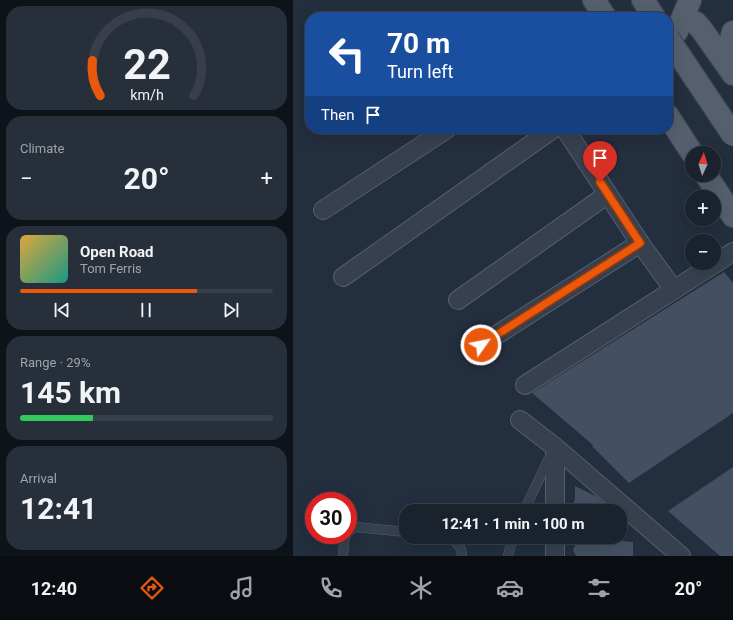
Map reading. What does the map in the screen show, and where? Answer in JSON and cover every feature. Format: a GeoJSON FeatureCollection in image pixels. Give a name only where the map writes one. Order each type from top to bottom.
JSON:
{"type":"FeatureCollection","features":[{"type":"Feature","properties":{"kind":"main road"},"geometry":{"type":"LineString","coordinates":[[594,0],[602,12]]}},
{"type":"Feature","properties":{"kind":"main road"},"geometry":{"type":"LineString","coordinates":[[643,0],[651,12]]}},
{"type":"Feature","properties":{"kind":"main road"},"geometry":{"type":"LineString","coordinates":[[673,41],[687,9]]}},
{"type":"Feature","properties":{"kind":"main road"},"geometry":{"type":"LineString","coordinates":[[687,9],[733,74]]}},
{"type":"Feature","properties":{"kind":"main road"},"geometry":{"type":"LineString","coordinates":[[733,32],[728,51],[733,59]]}},
{"type":"Feature","properties":{"kind":"main road"},"geometry":{"type":"LineString","coordinates":[[673,45],[733,135]]}},
{"type":"Feature","properties":{"kind":"main road"},"geometry":{"type":"LineString","coordinates":[[673,124],[687,146]]}},
{"type":"Feature","properties":{"kind":"main road"},"geometry":{"type":"LineString","coordinates":[[711,182],[733,216]]}},
{"type":"Feature","properties":{"kind":"street"},"geometry":{"type":"LineString","coordinates":[[323,210],[439,134]]}},
{"type":"Feature","properties":{"kind":"street"},"geometry":{"type":"LineString","coordinates":[[343,277],[546,134]]}},
{"type":"Feature","properties":{"kind":"street"},"geometry":{"type":"LineString","coordinates":[[568,134],[640,243],[674,290]]}},
{"type":"Feature","properties":{"kind":"street"},"geometry":{"type":"LineString","coordinates":[[458,300],[608,194]]}},
{"type":"Feature","properties":{"kind":"street"},"geometry":{"type":"LineString","coordinates":[[481,345],[640,243]]}},
{"type":"Feature","properties":{"kind":"street"},"geometry":{"type":"LineString","coordinates":[[525,385],[733,252]]}},
{"type":"Feature","properties":{"kind":"street"},"geometry":{"type":"LineString","coordinates":[[520,420],[555,447],[681,556]]}},
{"type":"Feature","properties":{"kind":"street"},"geometry":{"type":"LineString","coordinates":[[555,447],[555,504]]}},
{"type":"Feature","properties":{"kind":"street"},"geometry":{"type":"LineString","coordinates":[[555,544],[555,556]]}},
{"type":"Feature","properties":{"kind":"lane"},"geometry":{"type":"LineString","coordinates":[[527,504],[555,447]]}},
{"type":"Feature","properties":{"kind":"lane"},"geometry":{"type":"LineString","coordinates":[[357,527],[399,531]]}},
{"type":"Feature","properties":{"kind":"lane"},"geometry":{"type":"LineString","coordinates":[[343,556],[344,544]]}},
{"type":"Feature","properties":{"kind":"lane"},"geometry":{"type":"LineString","coordinates":[[458,544],[462,556]]}},
{"type":"Feature","properties":{"kind":"lane"},"geometry":{"type":"LineString","coordinates":[[508,556],[511,544]]}},
{"type":"Feature","properties":{"kind":"building"},"geometry":{"type":"Polygon","coordinates":[[[724,272],[733,283],[733,413],[629,483],[592,446],[593,445],[532,393],[724,272]]]}},
{"type":"Feature","properties":{"kind":"building"},"geometry":{"type":"Polygon","coordinates":[[[733,467],[733,556],[720,556],[668,511],[733,467]]]}},
{"type":"Feature","properties":{"kind":"building"},"geometry":{"type":"Polygon","coordinates":[[[575,486],[597,497],[605,504],[573,504],[575,486]]]}},
{"type":"Feature","properties":{"kind":"building"},"geometry":{"type":"Polygon","coordinates":[[[627,542],[633,542],[633,556],[576,556],[573,550],[575,546],[574,544],[627,544],[627,542]]]}},
{"type":"Feature","properties":{"kind":"route"},"geometry":{"type":"LineString","coordinates":[[481,345],[640,243],[600,182]]}}]}
